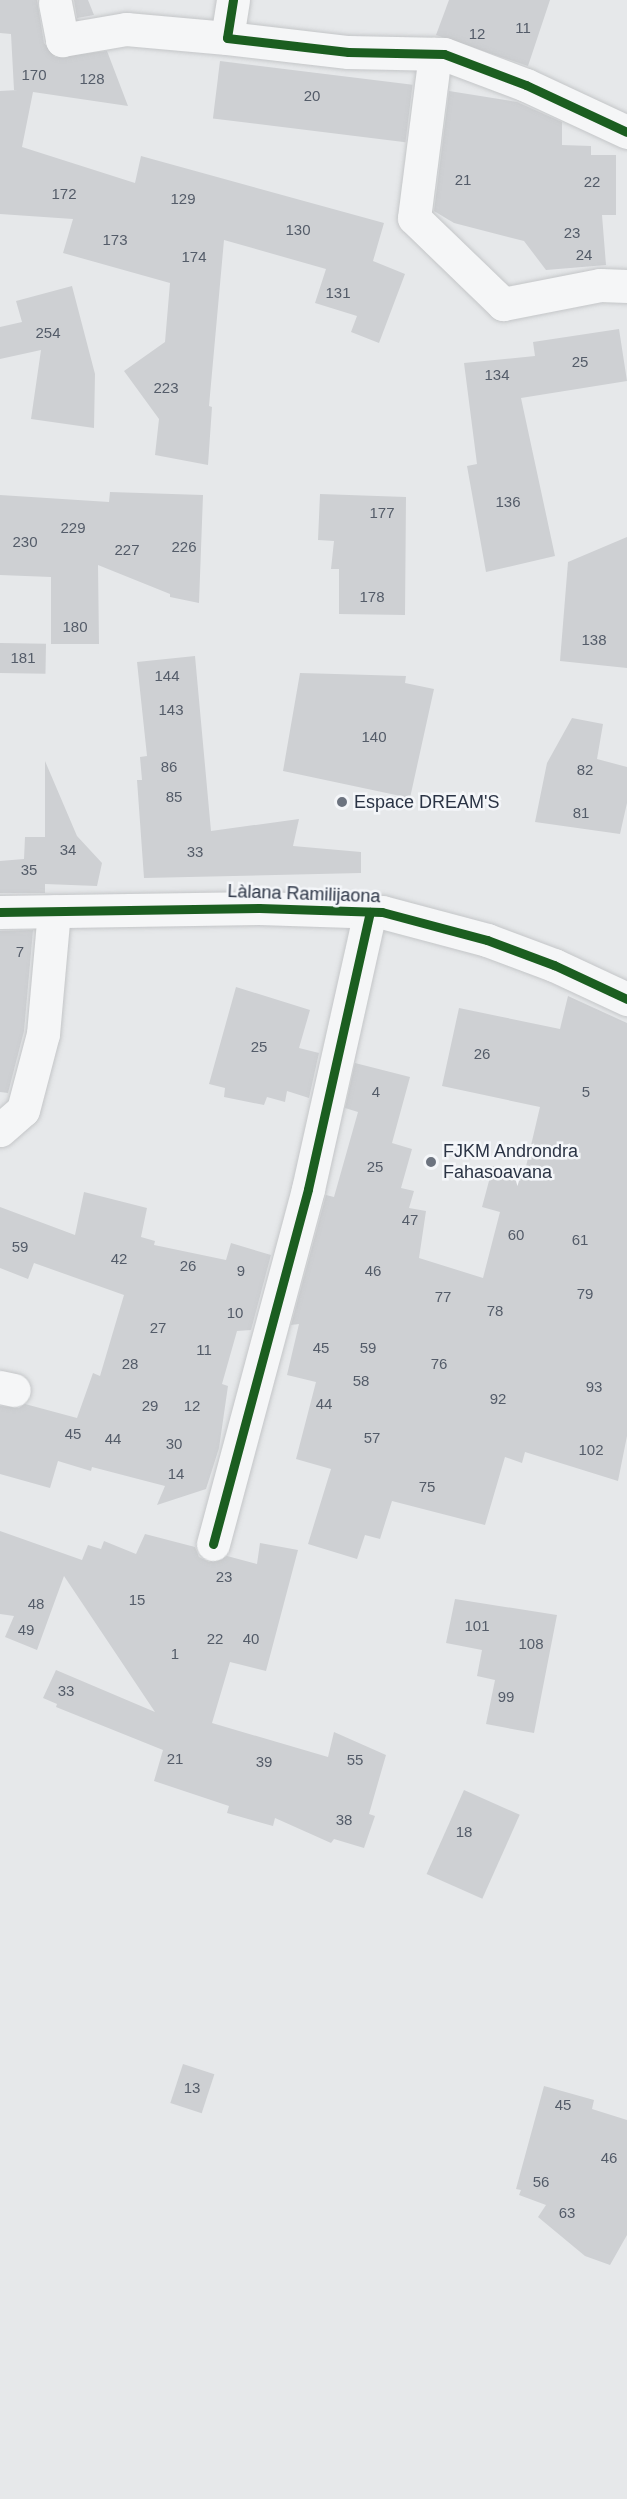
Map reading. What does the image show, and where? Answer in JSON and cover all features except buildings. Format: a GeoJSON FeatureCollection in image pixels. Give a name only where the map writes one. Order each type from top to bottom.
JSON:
{"type":"FeatureCollection","features":[{"type":"Feature","properties":{"kind":"street"},"geometry":{"type":"LineString","coordinates":[[227,38],[233,0]]}},
{"type":"Feature","properties":{"kind":"street"},"geometry":{"type":"LineString","coordinates":[[55,3],[62,40],[126,29],[348,52],[435,54],[526,85],[627,132]]}},
{"type":"Feature","properties":{"kind":"street"},"geometry":{"type":"LineString","coordinates":[[435,54],[414,218],[503,304],[600,285],[627,286]]}},
{"type":"Feature","properties":{"kind":"street","name":"Làlana Ramilijaona"},"geometry":{"type":"LineString","coordinates":[[0,912],[259,908],[370,912],[417,920],[487,940],[554,965],[627,999]]}},
{"type":"Feature","properties":{"kind":"street"},"geometry":{"type":"LineString","coordinates":[[0,1130],[23,1110],[43,1034],[54,911]]}},
{"type":"Feature","properties":{"kind":"street"},"geometry":{"type":"LineString","coordinates":[[213,1544],[308,1189],[370,912]]}},
{"type":"Feature","properties":{"kind":"cycle path"},"geometry":{"type":"LineString","coordinates":[[233,0],[227,38],[348,52],[444,54],[526,85],[627,132]]}},
{"type":"Feature","properties":{"kind":"cycle path"},"geometry":{"type":"LineString","coordinates":[[0,912],[259,908],[382,912],[487,940],[554,965],[627,999]]}},
{"type":"Feature","properties":{"kind":"cycle path"},"geometry":{"type":"LineString","coordinates":[[213,1544],[308,1189],[370,912]]}},
{"type":"Feature","properties":{"kind":"place","name":"Espace DREAM'S"},"geometry":{"type":"Point","coordinates":[342,802]}},
{"type":"Feature","properties":{"kind":"place","name":"FJKM Androndra Fahasoavana"},"geometry":{"type":"Point","coordinates":[431,1162]}}]}
